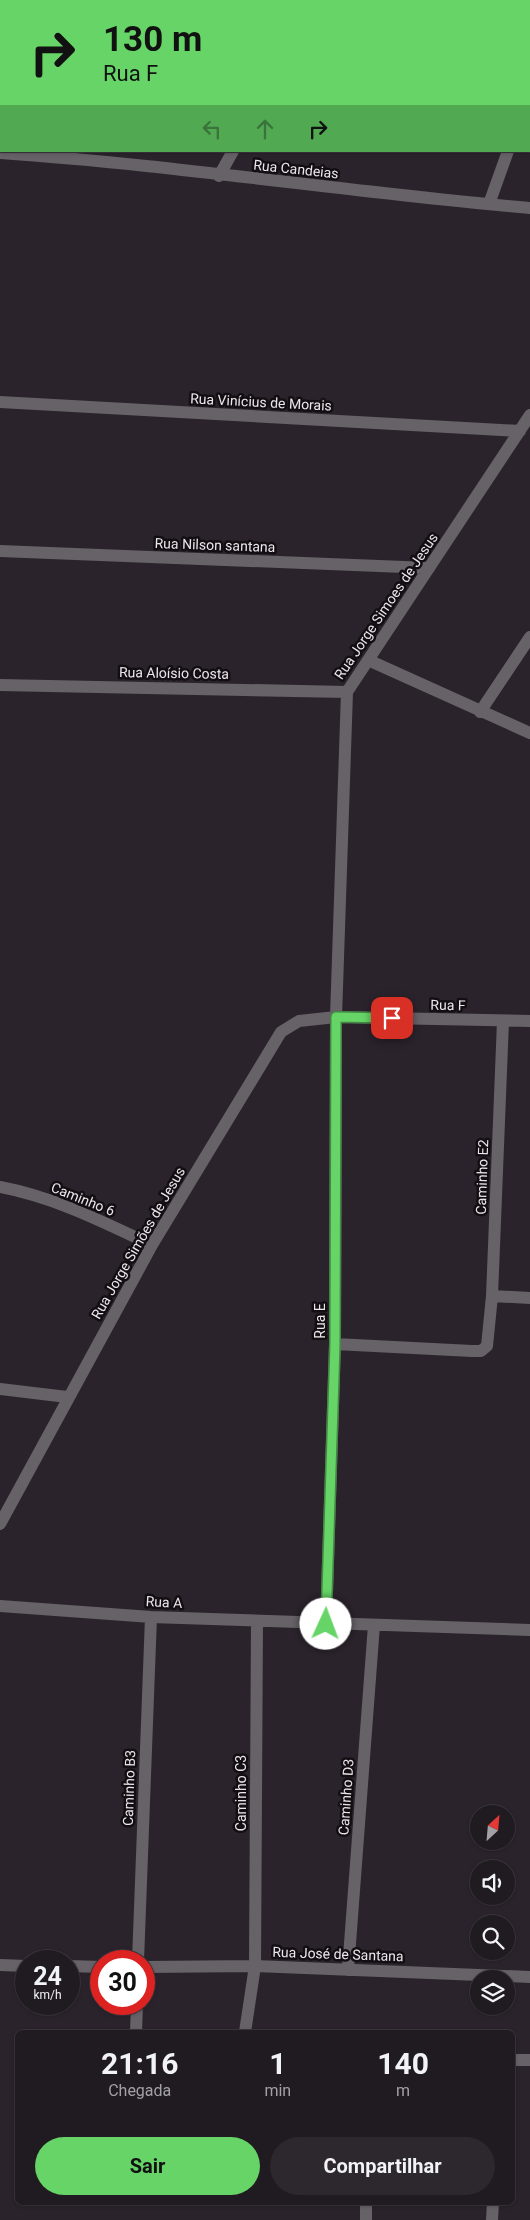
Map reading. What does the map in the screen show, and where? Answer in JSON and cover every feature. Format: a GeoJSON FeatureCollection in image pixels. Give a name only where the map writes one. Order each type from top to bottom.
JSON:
{"type":"FeatureCollection","features":[{"type":"Feature","properties":{"kind":"street"},"geometry":{"type":"LineString","coordinates":[[219,176],[232,152]]}},
{"type":"Feature","properties":{"kind":"street"},"geometry":{"type":"LineString","coordinates":[[489,204],[508,152]]}},
{"type":"Feature","properties":{"kind":"street","name":"Rua Candeias"},"geometry":{"type":"LineString","coordinates":[[0,153],[78,155],[219,176],[530,208]]}},
{"type":"Feature","properties":{"kind":"street","name":"Rua Vinícius de Morais"},"geometry":{"type":"LineString","coordinates":[[0,402],[520,431]]}},
{"type":"Feature","properties":{"kind":"street","name":"Rua Jorge Simoes de Jesus"},"geometry":{"type":"LineString","coordinates":[[336,1017],[347,692],[530,415]]}},
{"type":"Feature","properties":{"kind":"street","name":"Rua Nilson santana"},"geometry":{"type":"LineString","coordinates":[[0,551],[429,568]]}},
{"type":"Feature","properties":{"kind":"street"},"geometry":{"type":"LineString","coordinates":[[480,712],[530,637]]}},
{"type":"Feature","properties":{"kind":"street"},"geometry":{"type":"LineString","coordinates":[[368,660],[530,733]]}},
{"type":"Feature","properties":{"kind":"street","name":"Rua Aloísio Costa"},"geometry":{"type":"LineString","coordinates":[[0,685],[347,692]]}},
{"type":"Feature","properties":{"kind":"street","name":"Rua F"},"geometry":{"type":"LineString","coordinates":[[336,1017],[530,1021]]}},
{"type":"Feature","properties":{"kind":"street","name":"Rua Jorge Simões de Jesus"},"geometry":{"type":"LineString","coordinates":[[0,1524],[67,1397],[152,1245],[281,1032],[298,1021],[336,1017]]}},
{"type":"Feature","properties":{"kind":"street","name":"Rua E"},"geometry":{"type":"LineString","coordinates":[[326,1624],[335,1344],[336,1017]]}},
{"type":"Feature","properties":{"kind":"street","name":"Caminho E2"},"geometry":{"type":"LineString","coordinates":[[335,1344],[472,1352],[481,1351],[487,1346],[490,1334],[492,1296],[503,1021]]}},
{"type":"Feature","properties":{"kind":"street","name":"Caminho 6"},"geometry":{"type":"LineString","coordinates":[[0,1188],[23,1192],[85,1214],[152,1245]]}},
{"type":"Feature","properties":{"kind":"street"},"geometry":{"type":"LineString","coordinates":[[492,1296],[530,1298]]}},
{"type":"Feature","properties":{"kind":"street"},"geometry":{"type":"LineString","coordinates":[[0,1389],[67,1397]]}},
{"type":"Feature","properties":{"kind":"street","name":"Rua A"},"geometry":{"type":"LineString","coordinates":[[0,1606],[151,1617],[530,1630]]}},
{"type":"Feature","properties":{"kind":"street","name":"Caminho B3"},"geometry":{"type":"LineString","coordinates":[[138,1950],[151,1617]]}},
{"type":"Feature","properties":{"kind":"street","name":"Caminho C3"},"geometry":{"type":"LineString","coordinates":[[245,2030],[255,1966],[257,1621]]}},
{"type":"Feature","properties":{"kind":"street","name":"Caminho D3"},"geometry":{"type":"LineString","coordinates":[[348,1970],[374,1625]]}},
{"type":"Feature","properties":{"kind":"street"},"geometry":{"type":"LineString","coordinates":[[0,1965],[15,1966]]}},
{"type":"Feature","properties":{"kind":"street","name":"Rua José de Santana"},"geometry":{"type":"LineString","coordinates":[[155,1968],[255,1966],[530,1977]]}},
{"type":"Feature","properties":{"kind":"street"},"geometry":{"type":"LineString","coordinates":[[136,2030],[137,2015]]}},
{"type":"Feature","properties":{"kind":"street"},"geometry":{"type":"LineString","coordinates":[[515,2060],[530,2060]]}},
{"type":"Feature","properties":{"kind":"street"},"geometry":{"type":"LineString","coordinates":[[366,2205],[366,2220]]}},
{"type":"Feature","properties":{"kind":"street"},"geometry":{"type":"LineString","coordinates":[[492,2220],[493,2205]]}},
{"type":"Feature","properties":{"kind":"route"},"geometry":{"type":"LineString","coordinates":[[326,1624],[335,1344],[336,1017],[392,1018]]}}]}
